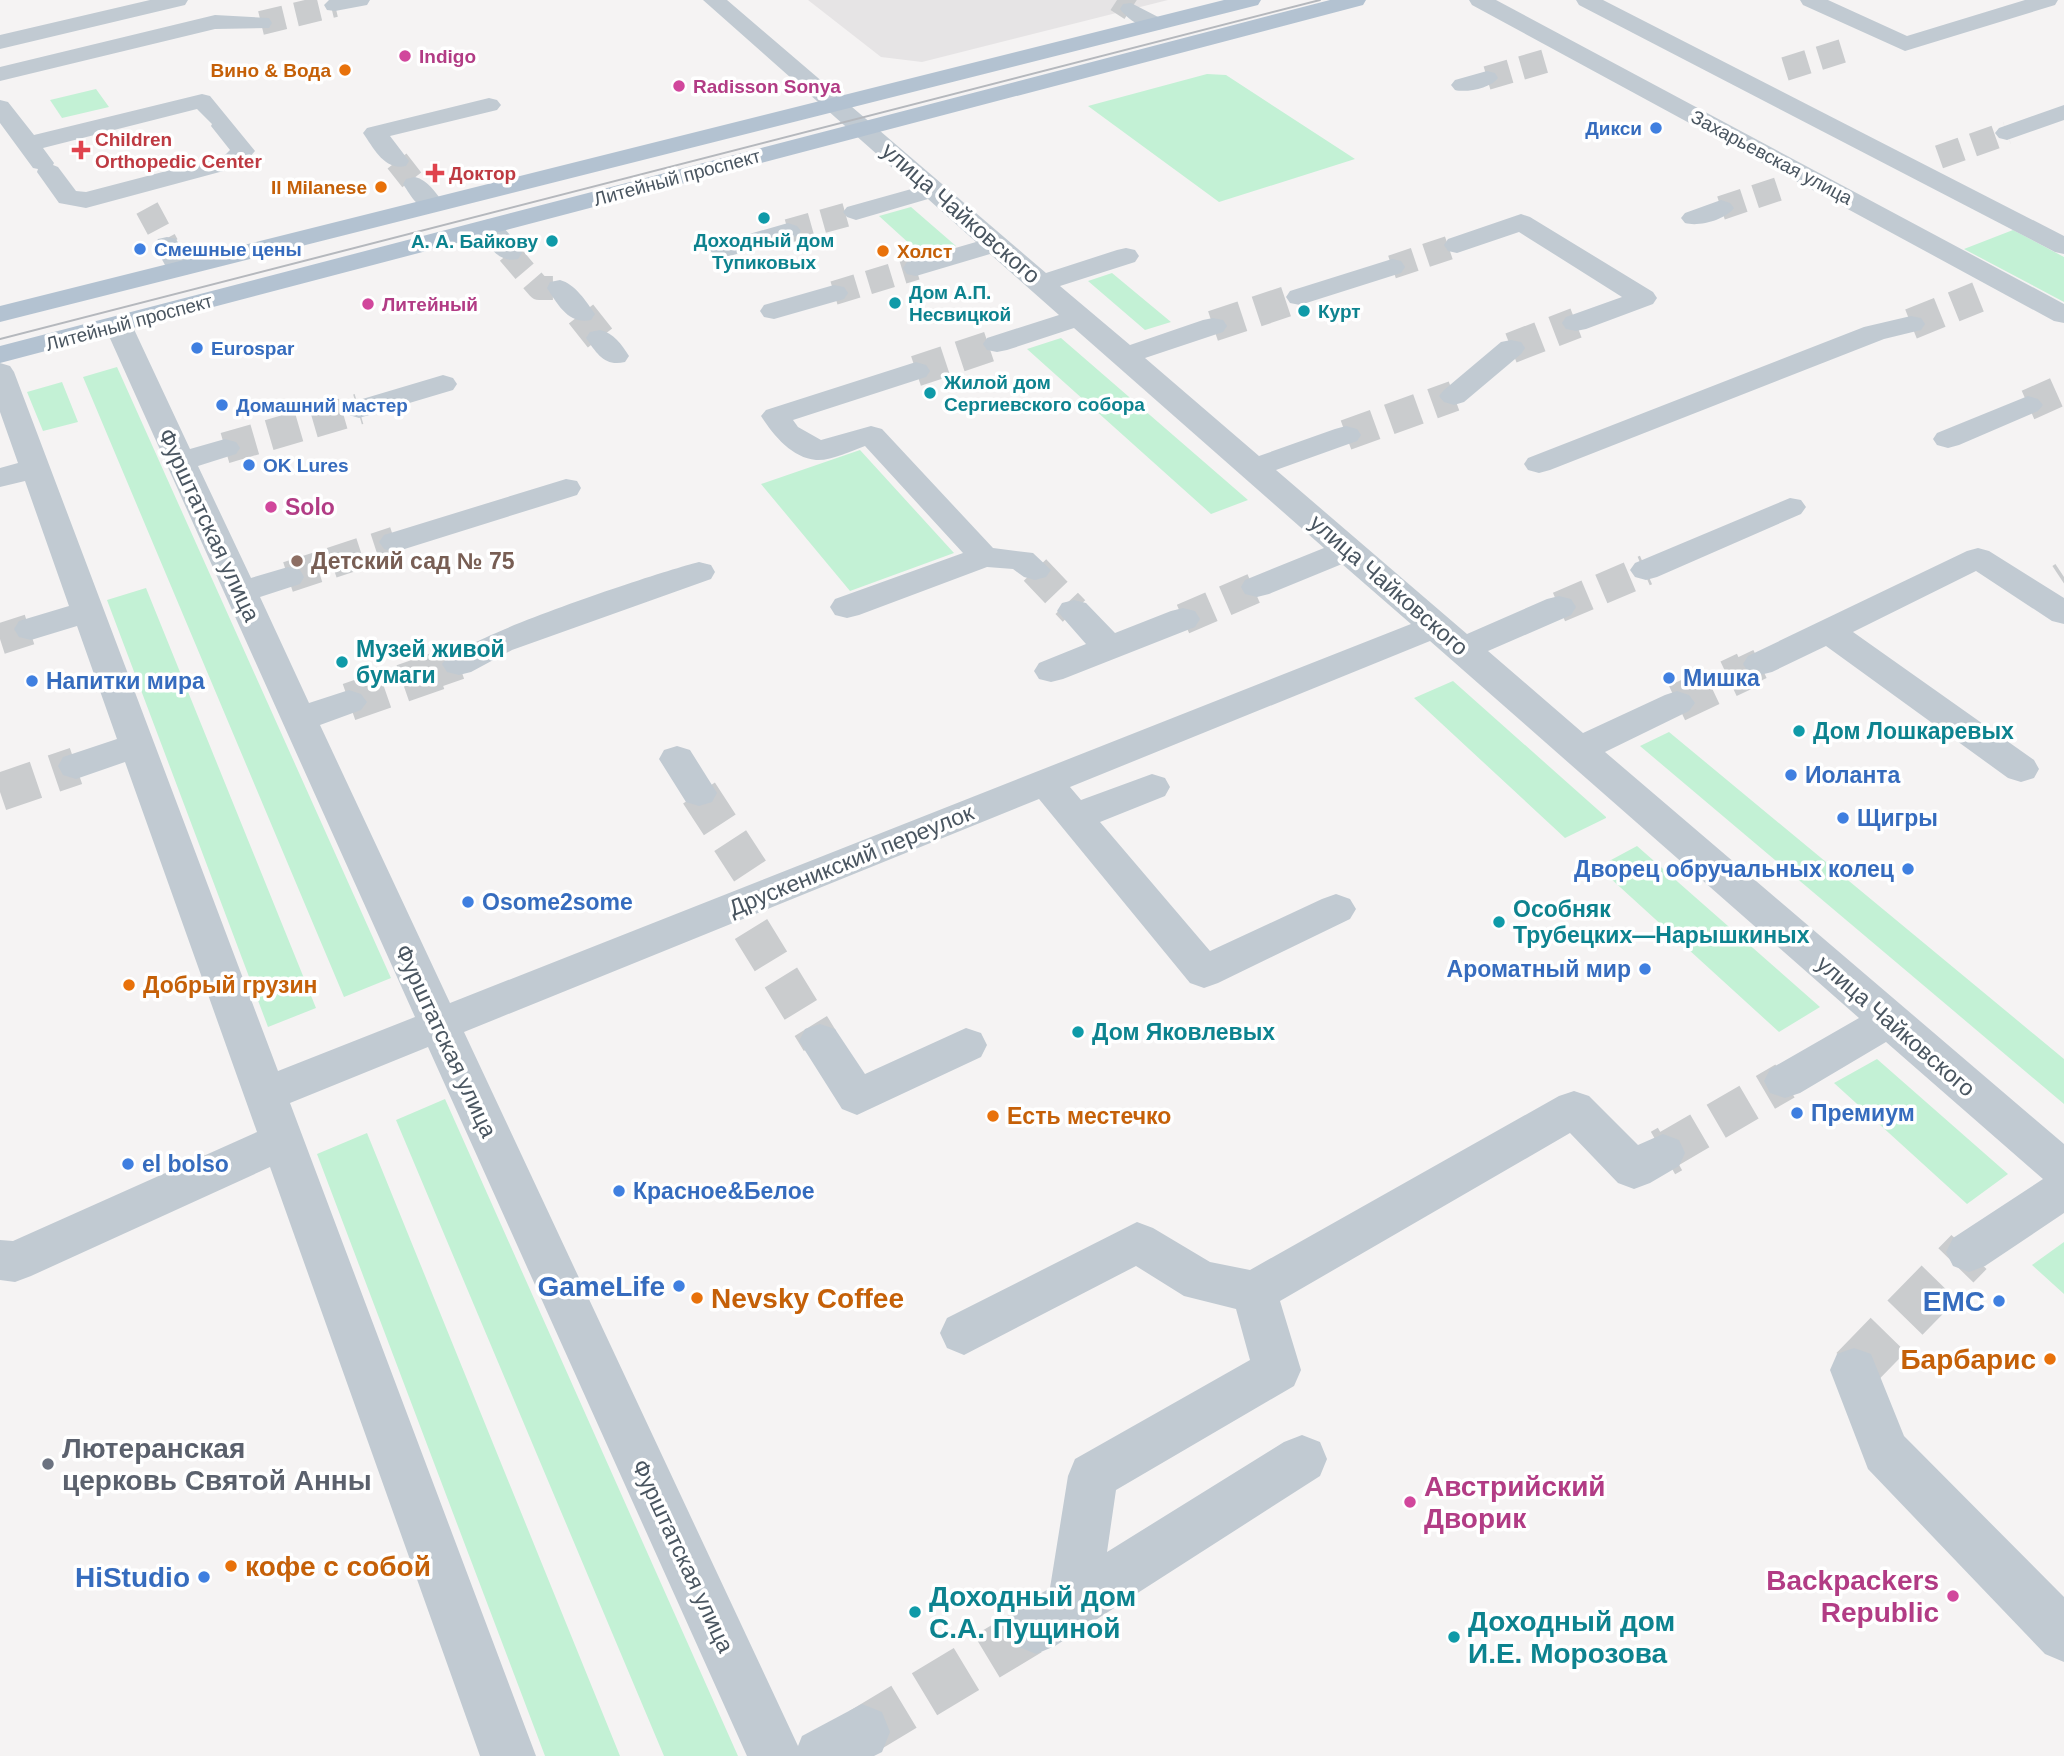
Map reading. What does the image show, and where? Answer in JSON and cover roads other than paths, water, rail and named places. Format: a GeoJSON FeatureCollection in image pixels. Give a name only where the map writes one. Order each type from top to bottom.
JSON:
{"type":"FeatureCollection","features":[{"type":"Feature","properties":{"kind":"main road","name":"Литейный проспект"},"geometry":{"type":"LineString","coordinates":[[0,314],[173,257],[431,204],[1250,0]]}},
{"type":"Feature","properties":{"kind":"main road","name":"Литейный проспект"},"geometry":{"type":"LineString","coordinates":[[0,355],[1354,0]]}},
{"type":"Feature","properties":{"kind":"street"},"geometry":{"type":"LineString","coordinates":[[0,42],[177,0]]}},
{"type":"Feature","properties":{"kind":"street"},"geometry":{"type":"LineString","coordinates":[[335,5],[359,0]]}},
{"type":"Feature","properties":{"kind":"street","name":"улица Чайковского"},"geometry":{"type":"LineString","coordinates":[[714,0],[2064,1171]]}},
{"type":"Feature","properties":{"kind":"street","name":"Захарьевская улица"},"geometry":{"type":"LineString","coordinates":[[1480,0],[2064,315]]}},
{"type":"Feature","properties":{"kind":"street"},"geometry":{"type":"LineString","coordinates":[[1811,0],[1905,44],[2047,0]]}},
{"type":"Feature","properties":{"kind":"street"},"geometry":{"type":"LineString","coordinates":[[200,4],[215,22]]}},
{"type":"Feature","properties":{"kind":"street"},"geometry":{"type":"LineString","coordinates":[[1569,17],[1594,4],[2064,246]]}},
{"type":"Feature","properties":{"kind":"street"},"geometry":{"type":"LineString","coordinates":[[1131,9],[1154,24]]}},
{"type":"Feature","properties":{"kind":"street"},"geometry":{"type":"LineString","coordinates":[[0,74],[215,22],[261,23]]}},
{"type":"Feature","properties":{"kind":"street"},"geometry":{"type":"LineString","coordinates":[[1864,44],[1888,36]]}},
{"type":"Feature","properties":{"kind":"street"},"geometry":{"type":"LineString","coordinates":[[1549,60],[1576,52]]}},
{"type":"Feature","properties":{"kind":"street"},"geometry":{"type":"LineString","coordinates":[[1746,81],[1774,72]]}},
{"type":"Feature","properties":{"kind":"street"},"geometry":{"type":"LineString","coordinates":[[1463,85],[1487,78]]}},
{"type":"Feature","properties":{"kind":"street"},"geometry":{"type":"LineString","coordinates":[[0,107],[68,198],[141,198],[233,161],[243,152],[202,101],[28,144]]}},
{"type":"Feature","properties":{"kind":"street"},"geometry":{"type":"LineString","coordinates":[[397,161],[375,133],[489,104]]}},
{"type":"Feature","properties":{"kind":"street"},"geometry":{"type":"LineString","coordinates":[[2007,133],[2064,112]]}},
{"type":"Feature","properties":{"kind":"street"},"geometry":{"type":"LineString","coordinates":[[1826,152],[1861,140]]}},
{"type":"Feature","properties":{"kind":"street"},"geometry":{"type":"LineString","coordinates":[[1913,167],[1939,157]]}},
{"type":"Feature","properties":{"kind":"street"},"geometry":{"type":"LineString","coordinates":[[1781,188],[1810,178]]}},
{"type":"Feature","properties":{"kind":"street"},"geometry":{"type":"LineString","coordinates":[[415,184],[431,204]]}},
{"type":"Feature","properties":{"kind":"street"},"geometry":{"type":"LineString","coordinates":[[856,212],[934,190]]}},
{"type":"Feature","properties":{"kind":"street"},"geometry":{"type":"LineString","coordinates":[[1694,218],[1721,208]]}},
{"type":"Feature","properties":{"kind":"street"},"geometry":{"type":"LineString","coordinates":[[1457,245],[1521,222],[1643,298],[1576,323]]}},
{"type":"Feature","properties":{"kind":"street"},"geometry":{"type":"LineString","coordinates":[[489,227],[509,253]]}},
{"type":"Feature","properties":{"kind":"street"},"geometry":{"type":"LineString","coordinates":[[723,250],[788,231]]}},
{"type":"Feature","properties":{"kind":"street"},"geometry":{"type":"LineString","coordinates":[[916,268],[996,244]]}},
{"type":"Feature","properties":{"kind":"street"},"geometry":{"type":"LineString","coordinates":[[1041,283],[1126,256]]}},
{"type":"Feature","properties":{"kind":"street"},"geometry":{"type":"LineString","coordinates":[[1300,297],[1392,267]]}},
{"type":"Feature","properties":{"kind":"street"},"geometry":{"type":"LineString","coordinates":[[1978,297],[2008,285]]}},
{"type":"Feature","properties":{"kind":"street"},"geometry":{"type":"LineString","coordinates":[[560,288],[582,314]]}},
{"type":"Feature","properties":{"kind":"street"},"geometry":{"type":"LineString","coordinates":[[774,311],[834,293]]}},
{"type":"Feature","properties":{"kind":"street"},"geometry":{"type":"LineString","coordinates":[[998,344],[1080,317]]}},
{"type":"Feature","properties":{"kind":"street"},"geometry":{"type":"LineString","coordinates":[[1539,464],[1874,333],[1911,324]]}},
{"type":"Feature","properties":{"kind":"street","name":"Фурштатская улица"},"geometry":{"type":"LineString","coordinates":[[118,325],[775,1756]]}},
{"type":"Feature","properties":{"kind":"street"},"geometry":{"type":"LineString","coordinates":[[1124,356],[1213,327]]}},
{"type":"Feature","properties":{"kind":"street"},"geometry":{"type":"LineString","coordinates":[[1454,396],[1511,348]]}},
{"type":"Feature","properties":{"kind":"street"},"geometry":{"type":"LineString","coordinates":[[916,371],[776,416],[787,432],[818,451],[871,435],[984,557]]}},
{"type":"Feature","properties":{"kind":"street"},"geometry":{"type":"LineString","coordinates":[[0,372],[18,473],[89,611],[508,1756]]}},
{"type":"Feature","properties":{"kind":"street"},"geometry":{"type":"LineString","coordinates":[[359,409],[443,384]]}},
{"type":"Feature","properties":{"kind":"street"},"geometry":{"type":"LineString","coordinates":[[1948,439],[2028,405]]}},
{"type":"Feature","properties":{"kind":"street"},"geometry":{"type":"LineString","coordinates":[[1254,468],[1346,435]]}},
{"type":"Feature","properties":{"kind":"street"},"geometry":{"type":"LineString","coordinates":[[180,462],[225,448]]}},
{"type":"Feature","properties":{"kind":"street"},"geometry":{"type":"LineString","coordinates":[[395,542],[566,488]]}},
{"type":"Feature","properties":{"kind":"street"},"geometry":{"type":"LineString","coordinates":[[1646,569],[1790,507]]}},
{"type":"Feature","properties":{"kind":"street"},"geometry":{"type":"LineString","coordinates":[[1257,587],[1347,550]]}},
{"type":"Feature","properties":{"kind":"street"},"geometry":{"type":"LineString","coordinates":[[847,607],[984,557],[1022,559],[1035,570]]}},
{"type":"Feature","properties":{"kind":"street"},"geometry":{"type":"LineString","coordinates":[[1760,664],[1978,558],[2047,586],[2064,613]]}},
{"type":"Feature","properties":{"kind":"street"},"geometry":{"type":"LineString","coordinates":[[459,664],[500,642],[699,572]]}},
{"type":"Feature","properties":{"kind":"street"},"geometry":{"type":"LineString","coordinates":[[240,592],[288,577]]}},
{"type":"Feature","properties":{"kind":"street","name":"Друскеникский переулок"},"geometry":{"type":"LineString","coordinates":[[265,1094],[1045,782],[1449,638],[1559,607]]}},
{"type":"Feature","properties":{"kind":"street"},"geometry":{"type":"LineString","coordinates":[[31,629],[89,611]]}},
{"type":"Feature","properties":{"kind":"street"},"geometry":{"type":"LineString","coordinates":[[1074,611],[1109,648]]}},
{"type":"Feature","properties":{"kind":"street"},"geometry":{"type":"LineString","coordinates":[[1051,671],[1183,619]]}},
{"type":"Feature","properties":{"kind":"street"},"geometry":{"type":"LineString","coordinates":[[1828,631],[2021,769]]}},
{"type":"Feature","properties":{"kind":"street"},"geometry":{"type":"LineString","coordinates":[[299,719],[349,702]]}},
{"type":"Feature","properties":{"kind":"street"},"geometry":{"type":"LineString","coordinates":[[1577,750],[1677,703]]}},
{"type":"Feature","properties":{"kind":"street"},"geometry":{"type":"LineString","coordinates":[[76,766],[138,746]]}},
{"type":"Feature","properties":{"kind":"street"},"geometry":{"type":"LineString","coordinates":[[677,760],[699,793]]}},
{"type":"Feature","properties":{"kind":"street"},"geometry":{"type":"LineString","coordinates":[[1045,782],[1204,972],[1336,909]]}},
{"type":"Feature","properties":{"kind":"street"},"geometry":{"type":"LineString","coordinates":[[1074,818],[1152,787]]}},
{"type":"Feature","properties":{"kind":"street"},"geometry":{"type":"LineString","coordinates":[[1785,1081],[1889,1020]]}},
{"type":"Feature","properties":{"kind":"street"},"geometry":{"type":"LineString","coordinates":[[821,1041],[857,1097],[966,1045]]}},
{"type":"Feature","properties":{"kind":"street"},"geometry":{"type":"LineString","coordinates":[[964,1333],[1137,1242],[1200,1281],[1254,1292],[1574,1108],[1634,1170],[1663,1153]]}},
{"type":"Feature","properties":{"kind":"street"},"geometry":{"type":"LineString","coordinates":[[0,1260],[15,1262],[282,1141]]}},
{"type":"Feature","properties":{"kind":"street"},"geometry":{"type":"LineString","coordinates":[[1969,1252],[2064,1189]]}},
{"type":"Feature","properties":{"kind":"street"},"geometry":{"type":"LineString","coordinates":[[1254,1292],[1277,1370],[1093,1476],[1055,1615],[1302,1459]]}},
{"type":"Feature","properties":{"kind":"street"},"geometry":{"type":"LineString","coordinates":[[1854,1370],[1885,1452],[2064,1635]]}},
{"type":"Feature","properties":{"kind":"tunnel"},"geometry":{"type":"LineString","coordinates":[[1117,0],[1131,9]]}},
{"type":"Feature","properties":{"kind":"tunnel"},"geometry":{"type":"LineString","coordinates":[[261,23],[335,5]]}},
{"type":"Feature","properties":{"kind":"tunnel"},"geometry":{"type":"LineString","coordinates":[[1785,69],[1852,48]]}},
{"type":"Feature","properties":{"kind":"tunnel"},"geometry":{"type":"LineString","coordinates":[[1487,78],[1549,60]]}},
{"type":"Feature","properties":{"kind":"tunnel"},"geometry":{"type":"LineString","coordinates":[[1939,157],[2007,133]]}},
{"type":"Feature","properties":{"kind":"tunnel"},"geometry":{"type":"LineString","coordinates":[[397,161],[415,184]]}},
{"type":"Feature","properties":{"kind":"tunnel"},"geometry":{"type":"LineString","coordinates":[[1721,208],[1781,188]]}},
{"type":"Feature","properties":{"kind":"tunnel"},"geometry":{"type":"LineString","coordinates":[[147,208],[167,245]]}},
{"type":"Feature","properties":{"kind":"tunnel"},"geometry":{"type":"LineString","coordinates":[[788,231],[856,212]]}},
{"type":"Feature","properties":{"kind":"tunnel"},"geometry":{"type":"LineString","coordinates":[[1392,267],[1457,245]]}},
{"type":"Feature","properties":{"kind":"tunnel"},"geometry":{"type":"LineString","coordinates":[[509,253],[539,288],[560,288]]}},
{"type":"Feature","properties":{"kind":"tunnel"},"geometry":{"type":"LineString","coordinates":[[834,293],[916,268]]}},
{"type":"Feature","properties":{"kind":"tunnel"},"geometry":{"type":"LineString","coordinates":[[1213,326],[1300,297]]}},
{"type":"Feature","properties":{"kind":"tunnel"},"geometry":{"type":"LineString","coordinates":[[1911,324],[1978,297]]}},
{"type":"Feature","properties":{"kind":"tunnel"},"geometry":{"type":"LineString","coordinates":[[581,314],[600,338]]}},
{"type":"Feature","properties":{"kind":"tunnel"},"geometry":{"type":"LineString","coordinates":[[1511,348],[1576,323]]}},
{"type":"Feature","properties":{"kind":"tunnel"},"geometry":{"type":"LineString","coordinates":[[916,371],[997,344]]}},
{"type":"Feature","properties":{"kind":"tunnel"},"geometry":{"type":"LineString","coordinates":[[2028,405],[2064,389]]}},
{"type":"Feature","properties":{"kind":"tunnel"},"geometry":{"type":"LineString","coordinates":[[1346,435],[1454,396]]}},
{"type":"Feature","properties":{"kind":"tunnel"},"geometry":{"type":"LineString","coordinates":[[225,448],[359,409]]}},
{"type":"Feature","properties":{"kind":"tunnel"},"geometry":{"type":"LineString","coordinates":[[288,577],[395,542]]}},
{"type":"Feature","properties":{"kind":"tunnel"},"geometry":{"type":"LineString","coordinates":[[1035,570],[1074,611]]}},
{"type":"Feature","properties":{"kind":"tunnel"},"geometry":{"type":"LineString","coordinates":[[1559,607],[1646,570]]}},
{"type":"Feature","properties":{"kind":"tunnel"},"geometry":{"type":"LineString","coordinates":[[1183,619],[1257,587]]}},
{"type":"Feature","properties":{"kind":"tunnel"},"geometry":{"type":"LineString","coordinates":[[0,639],[31,629]]}},
{"type":"Feature","properties":{"kind":"tunnel"},"geometry":{"type":"LineString","coordinates":[[433,673],[459,664]]}},
{"type":"Feature","properties":{"kind":"tunnel"},"geometry":{"type":"LineString","coordinates":[[1741,673],[1760,664]]}},
{"type":"Feature","properties":{"kind":"tunnel"},"geometry":{"type":"LineString","coordinates":[[349,702],[438,671]]}},
{"type":"Feature","properties":{"kind":"tunnel"},"geometry":{"type":"LineString","coordinates":[[1677,703],[1745,671]]}},
{"type":"Feature","properties":{"kind":"tunnel"},"geometry":{"type":"LineString","coordinates":[[0,792],[76,766]]}},
{"type":"Feature","properties":{"kind":"tunnel"},"geometry":{"type":"LineString","coordinates":[[699,793],[750,871]]}},
{"type":"Feature","properties":{"kind":"tunnel"},"geometry":{"type":"LineString","coordinates":[[751,929],[820,1041]]}},
{"type":"Feature","properties":{"kind":"tunnel"},"geometry":{"type":"LineString","coordinates":[[1667,1150],[1785,1081]]}},
{"type":"Feature","properties":{"kind":"tunnel"},"geometry":{"type":"LineString","coordinates":[[1663,1153],[1670,1149]]}},
{"type":"Feature","properties":{"kind":"tunnel"},"geometry":{"type":"LineString","coordinates":[[1854,1370],[1969,1252]]}},
{"type":"Feature","properties":{"kind":"tunnel"},"geometry":{"type":"LineString","coordinates":[[862,1732],[1036,1627]]}},
{"type":"Feature","properties":{"kind":"tram line"},"geometry":{"type":"LineString","coordinates":[[0,339],[1320,0]]}},
{"type":"Feature","properties":{"kind":"place","name":"Indigo"},"geometry":{"type":"Point","coordinates":[405,56]}},
{"type":"Feature","properties":{"kind":"place","name":"Вино & Вода"},"geometry":{"type":"Point","coordinates":[345,70]}},
{"type":"Feature","properties":{"kind":"place","name":"Radisson Sonya"},"geometry":{"type":"Point","coordinates":[679,86]}},
{"type":"Feature","properties":{"kind":"place","name":"Дикси"},"geometry":{"type":"Point","coordinates":[1656,128]}},
{"type":"Feature","properties":{"kind":"place","name":"Children Orthopedic Center"},"geometry":{"type":"Point","coordinates":[81,150]}},
{"type":"Feature","properties":{"kind":"place","name":"Доктор"},"geometry":{"type":"Point","coordinates":[435,173]}},
{"type":"Feature","properties":{"kind":"place","name":"Il Milanese"},"geometry":{"type":"Point","coordinates":[381,187]}},
{"type":"Feature","properties":{"kind":"place","name":"Доходный дом Тупиковых"},"geometry":{"type":"Point","coordinates":[764,218]}},
{"type":"Feature","properties":{"kind":"place","name":"А. А. Байкову"},"geometry":{"type":"Point","coordinates":[552,241]}},
{"type":"Feature","properties":{"kind":"place","name":"Смешные цены"},"geometry":{"type":"Point","coordinates":[140,249]}},
{"type":"Feature","properties":{"kind":"place","name":"Холст"},"geometry":{"type":"Point","coordinates":[883,251]}},
{"type":"Feature","properties":{"kind":"place","name":"Дом А.П. Несвицкой"},"geometry":{"type":"Point","coordinates":[895,303]}},
{"type":"Feature","properties":{"kind":"place","name":"Литейный"},"geometry":{"type":"Point","coordinates":[368,304]}},
{"type":"Feature","properties":{"kind":"place","name":"Курт"},"geometry":{"type":"Point","coordinates":[1304,311]}},
{"type":"Feature","properties":{"kind":"place","name":"Eurospar"},"geometry":{"type":"Point","coordinates":[197,348]}},
{"type":"Feature","properties":{"kind":"place","name":"Жилой дом Сергиевского собора"},"geometry":{"type":"Point","coordinates":[930,393]}},
{"type":"Feature","properties":{"kind":"place","name":"Домашний мастер"},"geometry":{"type":"Point","coordinates":[222,405]}},
{"type":"Feature","properties":{"kind":"place","name":"OK Lures"},"geometry":{"type":"Point","coordinates":[249,465]}},
{"type":"Feature","properties":{"kind":"place","name":"Solo"},"geometry":{"type":"Point","coordinates":[271,507]}},
{"type":"Feature","properties":{"kind":"place","name":"Детский сад № 75"},"geometry":{"type":"Point","coordinates":[297,561]}},
{"type":"Feature","properties":{"kind":"place","name":"Музей живой бумаги"},"geometry":{"type":"Point","coordinates":[342,662]}},
{"type":"Feature","properties":{"kind":"place","name":"Мишка"},"geometry":{"type":"Point","coordinates":[1669,678]}},
{"type":"Feature","properties":{"kind":"place","name":"Напитки мира"},"geometry":{"type":"Point","coordinates":[32,681]}},
{"type":"Feature","properties":{"kind":"place","name":"Дом Лошкаревых"},"geometry":{"type":"Point","coordinates":[1799,731]}},
{"type":"Feature","properties":{"kind":"place","name":"Иоланта"},"geometry":{"type":"Point","coordinates":[1791,775]}},
{"type":"Feature","properties":{"kind":"place","name":"Щигры"},"geometry":{"type":"Point","coordinates":[1843,818]}},
{"type":"Feature","properties":{"kind":"place","name":"Дворец обручальных колец"},"geometry":{"type":"Point","coordinates":[1908,869]}},
{"type":"Feature","properties":{"kind":"place","name":"Osome2some"},"geometry":{"type":"Point","coordinates":[468,902]}},
{"type":"Feature","properties":{"kind":"place","name":"Особняк Трубецких—Нарышкиных"},"geometry":{"type":"Point","coordinates":[1499,922]}},
{"type":"Feature","properties":{"kind":"place","name":"Ароматный мир"},"geometry":{"type":"Point","coordinates":[1645,969]}},
{"type":"Feature","properties":{"kind":"place","name":"Добрый грузин"},"geometry":{"type":"Point","coordinates":[129,985]}},
{"type":"Feature","properties":{"kind":"place","name":"Дом Яковлевых"},"geometry":{"type":"Point","coordinates":[1078,1032]}},
{"type":"Feature","properties":{"kind":"place","name":"Премиум"},"geometry":{"type":"Point","coordinates":[1797,1113]}},
{"type":"Feature","properties":{"kind":"place","name":"Есть местечко"},"geometry":{"type":"Point","coordinates":[993,1116]}},
{"type":"Feature","properties":{"kind":"place","name":"el bolso"},"geometry":{"type":"Point","coordinates":[128,1164]}},
{"type":"Feature","properties":{"kind":"place","name":"Красное&Белое"},"geometry":{"type":"Point","coordinates":[619,1191]}},
{"type":"Feature","properties":{"kind":"place","name":"GameLife"},"geometry":{"type":"Point","coordinates":[679,1286]}},
{"type":"Feature","properties":{"kind":"place","name":"Nevsky Coffee"},"geometry":{"type":"Point","coordinates":[697,1298]}},
{"type":"Feature","properties":{"kind":"place","name":"EMC"},"geometry":{"type":"Point","coordinates":[1999,1301]}},
{"type":"Feature","properties":{"kind":"place","name":"Барбарис"},"geometry":{"type":"Point","coordinates":[2050,1359]}},
{"type":"Feature","properties":{"kind":"place","name":"Лютеранская церковь Святой Анны"},"geometry":{"type":"Point","coordinates":[48,1464]}},
{"type":"Feature","properties":{"kind":"place","name":"Австрийский Дворик"},"geometry":{"type":"Point","coordinates":[1410,1502]}},
{"type":"Feature","properties":{"kind":"place","name":"кофе с собой"},"geometry":{"type":"Point","coordinates":[231,1566]}},
{"type":"Feature","properties":{"kind":"place","name":"HiStudio"},"geometry":{"type":"Point","coordinates":[204,1577]}},
{"type":"Feature","properties":{"kind":"place","name":"Backpackers Republic"},"geometry":{"type":"Point","coordinates":[1953,1596]}},
{"type":"Feature","properties":{"kind":"place","name":"Доходный дом С.А. Пущиной"},"geometry":{"type":"Point","coordinates":[915,1612]}},
{"type":"Feature","properties":{"kind":"place","name":"Доходный дом И.Е. Морозова"},"geometry":{"type":"Point","coordinates":[1454,1637]}}]}
